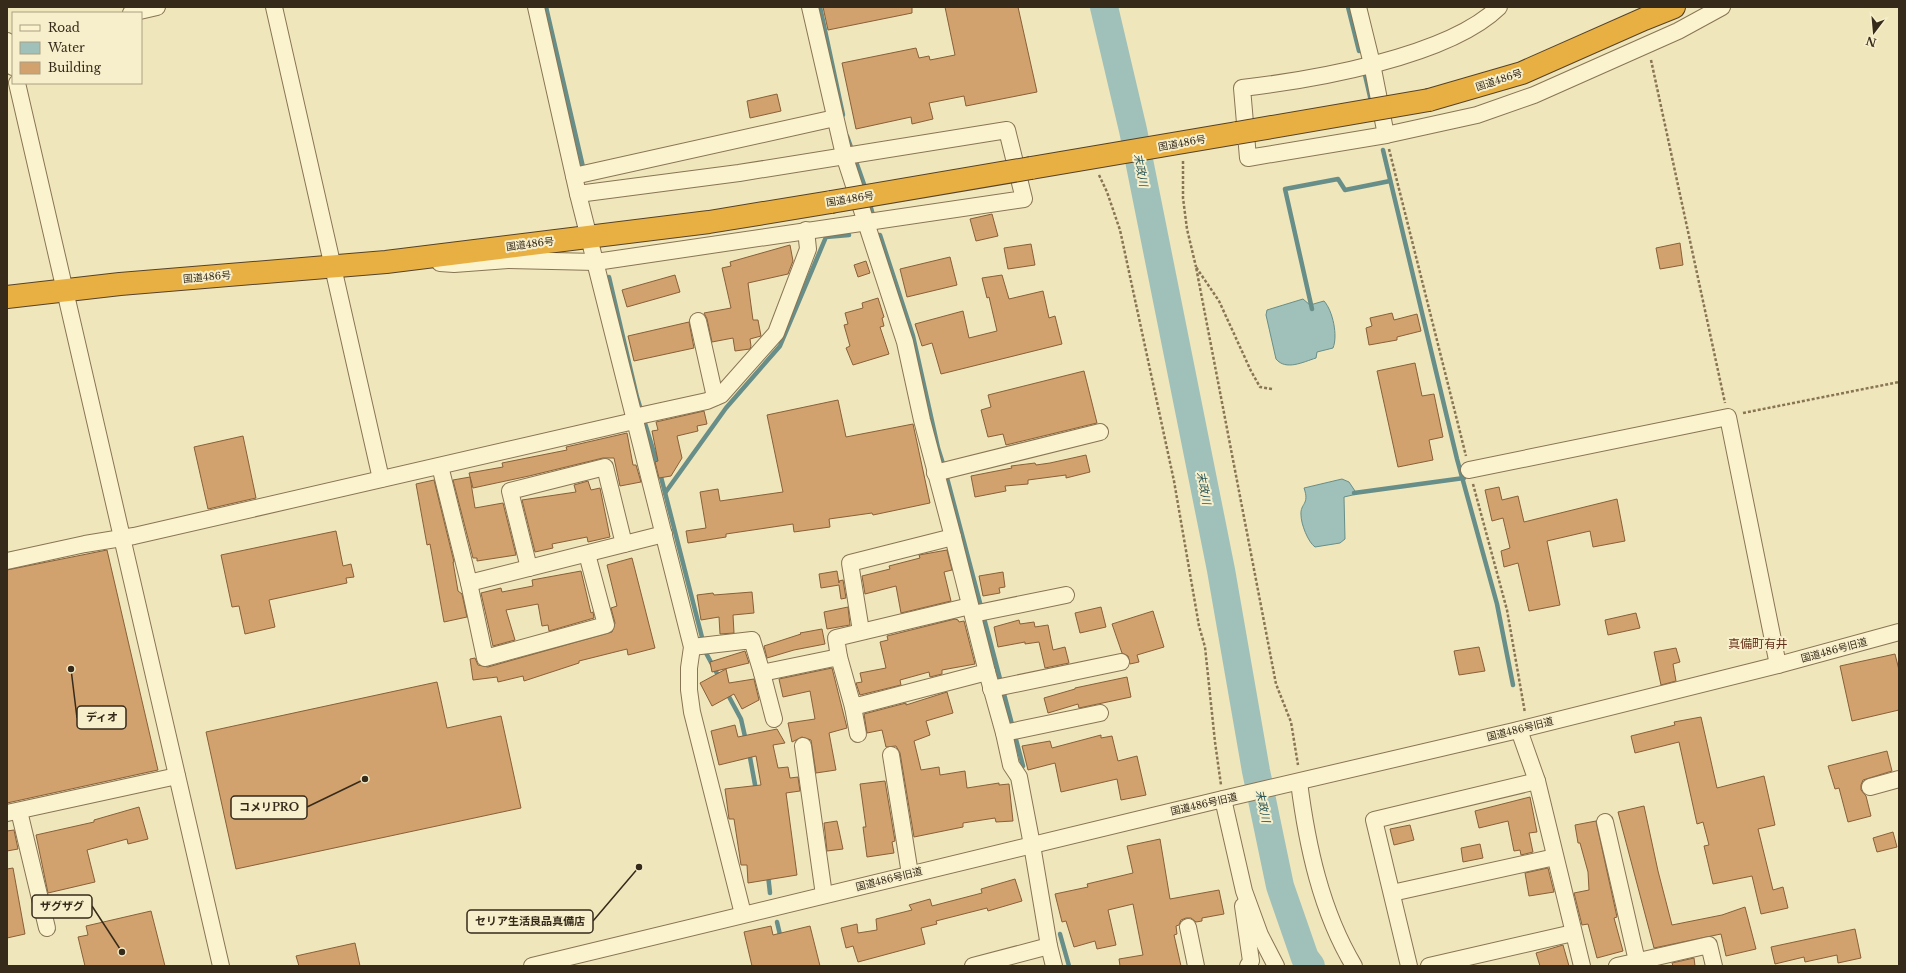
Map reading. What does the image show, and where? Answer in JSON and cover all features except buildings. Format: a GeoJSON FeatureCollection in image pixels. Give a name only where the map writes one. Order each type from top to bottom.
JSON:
{"type":"FeatureCollection","features":[{"type":"Feature","properties":{"kind":"highway","name":"国道486号"},"geometry":{"type":"LineString","coordinates":[[7,297],[64,290],[402,260],[709,222],[1113,154],[1173,150],[1237,133],[1429,100],[1522,73],[1643,13],[1674,7]]}},
{"type":"Feature","properties":{"kind":"street"},"geometry":{"type":"LineString","coordinates":[[135,12],[157,7]]}},
{"type":"Feature","properties":{"kind":"street"},"geometry":{"type":"LineString","coordinates":[[274,7],[381,479]]}},
{"type":"Feature","properties":{"kind":"street"},"geometry":{"type":"LineString","coordinates":[[536,7],[578,194],[638,417],[664,534],[700,646],[689,668],[689,690],[692,712],[743,914]]}},
{"type":"Feature","properties":{"kind":"street"},"geometry":{"type":"LineString","coordinates":[[810,7],[835,118],[851,154],[865,222],[905,342],[942,472],[953,537],[977,611],[987,672],[999,687],[1011,731],[1011,765],[1019,777],[1049,946],[1054,966]]}},
{"type":"Feature","properties":{"kind":"street"},"geometry":{"type":"LineString","coordinates":[[1358,7],[1372,64],[1386,135]]}},
{"type":"Feature","properties":{"kind":"street"},"geometry":{"type":"LineString","coordinates":[[1499,7],[1493,13],[1463,31],[1429,46],[1387,61],[1286,83],[1242,88],[1248,158],[1386,135],[1477,114],[1527,98],[1678,31],[1722,7]]}},
{"type":"Feature","properties":{"kind":"street"},"geometry":{"type":"LineString","coordinates":[[7,41],[12,63]]}},
{"type":"Feature","properties":{"kind":"street"},"geometry":{"type":"LineString","coordinates":[[17,84],[221,966]]}},
{"type":"Feature","properties":{"kind":"street"},"geometry":{"type":"LineString","coordinates":[[574,176],[835,118]]}},
{"type":"Feature","properties":{"kind":"street"},"geometry":{"type":"LineString","coordinates":[[402,260],[454,264],[508,260],[596,262],[1024,199],[1007,130],[739,173],[578,194]]}},
{"type":"Feature","properties":{"kind":"street"},"geometry":{"type":"LineString","coordinates":[[7,561],[85,544],[122,538],[440,466],[721,395],[776,333],[808,249],[806,230]]}},
{"type":"Feature","properties":{"kind":"street"},"geometry":{"type":"LineString","coordinates":[[698,321],[715,397]]}},
{"type":"Feature","properties":{"kind":"street"},"geometry":{"type":"LineString","coordinates":[[1469,470],[1728,417],[1778,665]]}},
{"type":"Feature","properties":{"kind":"street"},"geometry":{"type":"LineString","coordinates":[[942,472],[1100,432]]}},
{"type":"Feature","properties":{"kind":"street"},"geometry":{"type":"LineString","coordinates":[[440,466],[469,583],[485,658],[606,625],[587,554]]}},
{"type":"Feature","properties":{"kind":"street"},"geometry":{"type":"LineString","coordinates":[[529,568],[510,491],[605,467],[624,544]]}},
{"type":"Feature","properties":{"kind":"street"},"geometry":{"type":"LineString","coordinates":[[469,583],[664,534]]}},
{"type":"Feature","properties":{"kind":"street"},"geometry":{"type":"LineString","coordinates":[[861,631],[850,563],[953,537]]}},
{"type":"Feature","properties":{"kind":"street"},"geometry":{"type":"LineString","coordinates":[[858,734],[853,707],[839,657],[836,638],[861,631],[1066,595]]}},
{"type":"Feature","properties":{"kind":"street","name":"国道486号旧道"},"geometry":{"type":"LineString","coordinates":[[532,966],[1223,799],[1523,729],[1778,665],[1899,632]]}},
{"type":"Feature","properties":{"kind":"street"},"geometry":{"type":"LineString","coordinates":[[700,646],[752,640],[774,719]]}},
{"type":"Feature","properties":{"kind":"street"},"geometry":{"type":"LineString","coordinates":[[762,673],[839,657]]}},
{"type":"Feature","properties":{"kind":"street"},"geometry":{"type":"LineString","coordinates":[[999,687],[1121,662]]}},
{"type":"Feature","properties":{"kind":"street"},"geometry":{"type":"LineString","coordinates":[[853,707],[987,672]]}},
{"type":"Feature","properties":{"kind":"street"},"geometry":{"type":"LineString","coordinates":[[1011,731],[1100,713]]}},
{"type":"Feature","properties":{"kind":"street"},"geometry":{"type":"LineString","coordinates":[[1523,729],[1582,966]]}},
{"type":"Feature","properties":{"kind":"street"},"geometry":{"type":"LineString","coordinates":[[803,746],[824,895]]}},
{"type":"Feature","properties":{"kind":"street"},"geometry":{"type":"LineString","coordinates":[[891,755],[910,874]]}},
{"type":"Feature","properties":{"kind":"street"},"geometry":{"type":"LineString","coordinates":[[47,928],[13,812],[177,776]]}},
{"type":"Feature","properties":{"kind":"street"},"geometry":{"type":"LineString","coordinates":[[1870,787],[1899,779]]}},
{"type":"Feature","properties":{"kind":"street"},"geometry":{"type":"LineString","coordinates":[[1409,966],[1374,820],[1537,781]]}},
{"type":"Feature","properties":{"kind":"street"},"geometry":{"type":"LineString","coordinates":[[1299,782],[1316,872],[1330,920],[1354,966]]}},
{"type":"Feature","properties":{"kind":"street"},"geometry":{"type":"LineString","coordinates":[[1223,799],[1244,891],[1260,935],[1276,966]]}},
{"type":"Feature","properties":{"kind":"street"},"geometry":{"type":"LineString","coordinates":[[1605,822],[1637,961]]}},
{"type":"Feature","properties":{"kind":"street"},"geometry":{"type":"LineString","coordinates":[[1392,893],[1555,857]]}},
{"type":"Feature","properties":{"kind":"street"},"geometry":{"type":"LineString","coordinates":[[1244,891],[1243,913],[1251,961],[1248,966]]}},
{"type":"Feature","properties":{"kind":"street"},"geometry":{"type":"LineString","coordinates":[[1188,927],[1196,966]]}},
{"type":"Feature","properties":{"kind":"street"},"geometry":{"type":"LineString","coordinates":[[1429,966],[1573,933]]}},
{"type":"Feature","properties":{"kind":"street"},"geometry":{"type":"LineString","coordinates":[[1617,966],[1709,945],[1714,966]]}},
{"type":"Feature","properties":{"kind":"street"},"geometry":{"type":"LineString","coordinates":[[973,966],[1049,946]]}},
{"type":"Feature","properties":{"kind":"path"},"geometry":{"type":"LineString","coordinates":[[1647,44],[1728,417],[1899,382]]}},
{"type":"Feature","properties":{"kind":"path"},"geometry":{"type":"LineString","coordinates":[[1386,135],[1469,470],[1508,610],[1523,729]]}},
{"type":"Feature","properties":{"kind":"path"},"geometry":{"type":"LineString","coordinates":[[1173,150],[1276,684],[1291,722],[1297,753],[1299,782]]}},
{"type":"Feature","properties":{"kind":"path"},"geometry":{"type":"LineString","coordinates":[[1096,168],[1107,192],[1120,230],[1174,481],[1199,626],[1206,647],[1215,742],[1223,799]]}},
{"type":"Feature","properties":{"kind":"path"},"geometry":{"type":"LineString","coordinates":[[1196,267],[1219,301],[1251,371],[1260,387],[1272,389]]}},
{"type":"Feature","properties":{"kind":"water"},"geometry":{"type":"Polygon","coordinates":[[[1303,299],[1310,305],[1324,301],[1327,305],[1335,330],[1333,348],[1317,352],[1316,358],[1300,363],[1290,365],[1280,363],[1276,359],[1266,315],[1267,310],[1303,299]]]}},
{"type":"Feature","properties":{"kind":"water"},"geometry":{"type":"Polygon","coordinates":[[[1342,479],[1349,482],[1357,494],[1344,497],[1345,539],[1340,543],[1315,547],[1307,537],[1301,519],[1301,511],[1306,498],[1304,488],[1342,479]]]}},
{"type":"Feature","properties":{"kind":"waterway"},"geometry":{"type":"LineString","coordinates":[[546,7],[583,167]]}},
{"type":"Feature","properties":{"kind":"waterway"},"geometry":{"type":"LineString","coordinates":[[820,7],[843,115]]}},
{"type":"Feature","properties":{"kind":"waterway","name":"末政川"},"geometry":{"type":"LineString","coordinates":[[1104,7],[1133,130],[1221,570],[1256,771],[1280,886],[1305,958],[1311,966]]}},
{"type":"Feature","properties":{"kind":"waterway"},"geometry":{"type":"LineString","coordinates":[[1348,7],[1359,51]]}},
{"type":"Feature","properties":{"kind":"waterway"},"geometry":{"type":"LineString","coordinates":[[1365,75],[1371,101]]}},
{"type":"Feature","properties":{"kind":"waterway"},"geometry":{"type":"LineString","coordinates":[[847,136],[866,190]]}},
{"type":"Feature","properties":{"kind":"waterway"},"geometry":{"type":"LineString","coordinates":[[1383,150],[1457,459],[1497,604],[1513,685]]}},
{"type":"Feature","properties":{"kind":"waterway"},"geometry":{"type":"LineString","coordinates":[[1312,309],[1285,189],[1338,179],[1345,190],[1390,181]]}},
{"type":"Feature","properties":{"kind":"waterway"},"geometry":{"type":"LineString","coordinates":[[869,201],[873,215]]}},
{"type":"Feature","properties":{"kind":"waterway"},"geometry":{"type":"LineString","coordinates":[[665,493],[726,408],[780,346],[826,237],[849,235]]}},
{"type":"Feature","properties":{"kind":"waterway"},"geometry":{"type":"LineString","coordinates":[[880,235],[913,336],[938,448],[944,467]]}},
{"type":"Feature","properties":{"kind":"waterway"},"geometry":{"type":"LineString","coordinates":[[609,277],[637,397],[658,466]]}},
{"type":"Feature","properties":{"kind":"waterway"},"geometry":{"type":"LineString","coordinates":[[660,473],[706,653],[720,679]]}},
{"type":"Feature","properties":{"kind":"waterway"},"geometry":{"type":"LineString","coordinates":[[946,474],[1023,766]]}},
{"type":"Feature","properties":{"kind":"waterway"},"geometry":{"type":"LineString","coordinates":[[1354,493],[1464,478]]}},
{"type":"Feature","properties":{"kind":"waterway"},"geometry":{"type":"LineString","coordinates":[[727,693],[741,719],[746,741]]}},
{"type":"Feature","properties":{"kind":"waterway"},"geometry":{"type":"LineString","coordinates":[[749,752],[756,790]]}},
{"type":"Feature","properties":{"kind":"waterway"},"geometry":{"type":"LineString","coordinates":[[768,875],[770,893]]}},
{"type":"Feature","properties":{"kind":"waterway"},"geometry":{"type":"LineString","coordinates":[[777,922],[781,939]]}},
{"type":"Feature","properties":{"kind":"waterway"},"geometry":{"type":"LineString","coordinates":[[1060,934],[1069,966]]}},
{"type":"Feature","properties":{"kind":"place","name":"ディオ"},"geometry":{"type":"Point","coordinates":[71,669]}},
{"type":"Feature","properties":{"kind":"place","name":"コメリPRO"},"geometry":{"type":"Point","coordinates":[365,779]}},
{"type":"Feature","properties":{"kind":"place","name":"セリア生活良品真備店"},"geometry":{"type":"Point","coordinates":[639,867]}},
{"type":"Feature","properties":{"kind":"place","name":"ザグザグ"},"geometry":{"type":"Point","coordinates":[122,952]}},
{"type":"Feature","properties":{"kind":"district","name":"真備町有井"},"geometry":{"type":"Point","coordinates":[1758,643]}}]}
